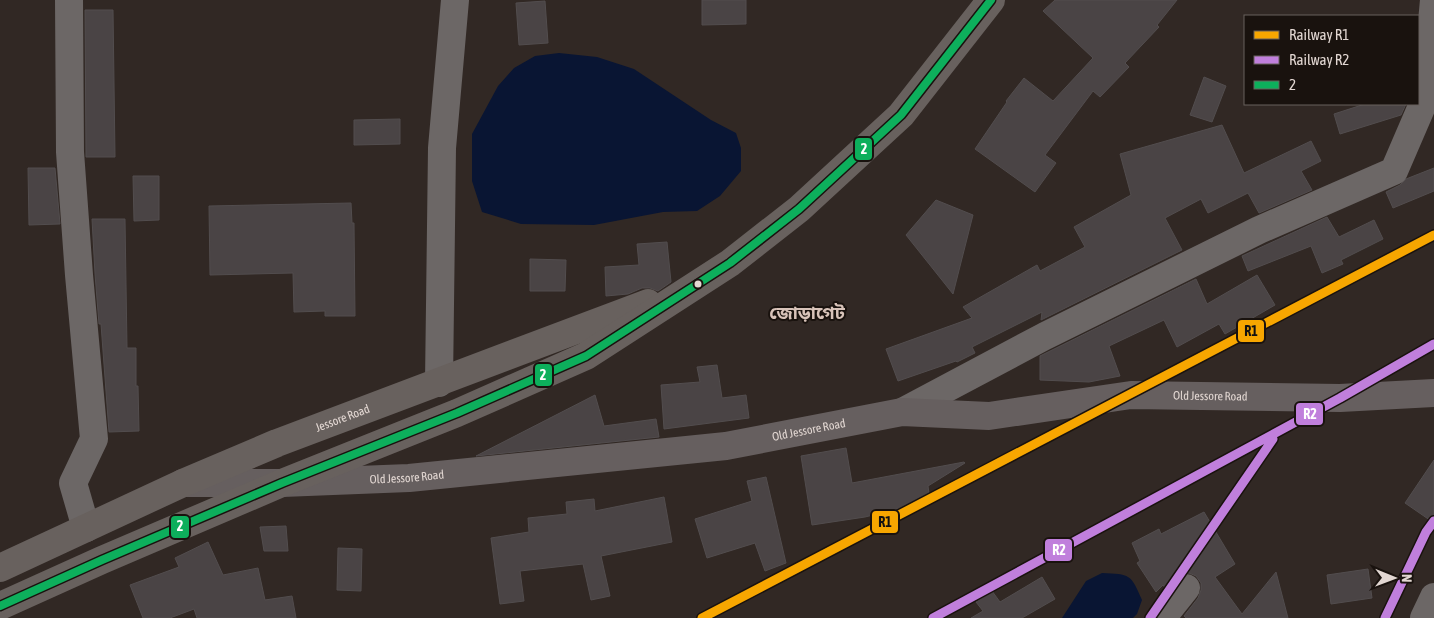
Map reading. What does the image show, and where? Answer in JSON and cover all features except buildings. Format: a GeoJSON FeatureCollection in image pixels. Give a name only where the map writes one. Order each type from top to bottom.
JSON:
{"type":"FeatureCollection","features":[{"type":"Feature","properties":{"kind":"highway","name":"Jessore Road"},"geometry":{"type":"LineString","coordinates":[[0,606],[282,483],[457,412],[586,356],[730,263],[800,208],[901,115],[991,0]]}},
{"type":"Feature","properties":{"kind":"highway","name":"Jessore Road"},"geometry":{"type":"LineString","coordinates":[[0,568],[183,483],[277,443],[692,287]]}},
{"type":"Feature","properties":{"kind":"main road","name":"Old Jessore Road"},"geometry":{"type":"LineString","coordinates":[[183,483],[282,483],[409,478],[726,446],[902,412],[989,416],[1131,395],[1340,398],[1434,393]]}},
{"type":"Feature","properties":{"kind":"street"},"geometry":{"type":"LineString","coordinates":[[69,0],[70,152],[94,438],[73,483],[86,528]]}},
{"type":"Feature","properties":{"kind":"street"},"geometry":{"type":"LineString","coordinates":[[439,383],[442,148],[455,0]]}},
{"type":"Feature","properties":{"kind":"street"},"geometry":{"type":"LineString","coordinates":[[902,412],[1046,336],[1259,230],[1394,171],[1425,99],[1434,0]]}},
{"type":"Feature","properties":{"kind":"street"},"geometry":{"type":"LineString","coordinates":[[1162,618],[1186,588]]}},
{"type":"Feature","properties":{"kind":"street"},"geometry":{"type":"LineString","coordinates":[[1424,618],[1434,597]]}},
{"type":"Feature","properties":{"kind":"water"},"geometry":{"type":"Polygon","coordinates":[[[559,53],[597,57],[634,69],[711,120],[736,133],[741,148],[741,171],[720,196],[697,211],[663,212],[594,225],[521,224],[482,212],[472,181],[472,134],[498,86],[514,68],[535,56],[559,53]]]}},
{"type":"Feature","properties":{"kind":"water"},"geometry":{"type":"Polygon","coordinates":[[[1102,573],[1124,575],[1132,580],[1142,600],[1137,614],[1133,618],[1062,618],[1086,581],[1102,573]]]}},
{"type":"Feature","properties":{"kind":"rail line","name":"R1"},"geometry":{"type":"LineString","coordinates":[[702,618],[1434,235]]}},
{"type":"Feature","properties":{"kind":"rail line","name":"R2"},"geometry":{"type":"LineString","coordinates":[[933,618],[1340,398],[1434,344]]}},
{"type":"Feature","properties":{"kind":"rail line","name":"R2"},"geometry":{"type":"LineString","coordinates":[[1150,618],[1273,439]]}},
{"type":"Feature","properties":{"kind":"rail line","name":"R2"},"geometry":{"type":"LineString","coordinates":[[1385,618],[1426,532],[1434,521]]}},
{"type":"Feature","properties":{"kind":"transit line","name":"2"},"geometry":{"type":"LineString","coordinates":[[0,606],[282,483],[457,413],[586,356],[730,263],[799,209],[901,115],[991,0]]}},
{"type":"Feature","properties":{"kind":"district","name":"জোড়াগেট"},"geometry":{"type":"Point","coordinates":[807,313]}}]}
